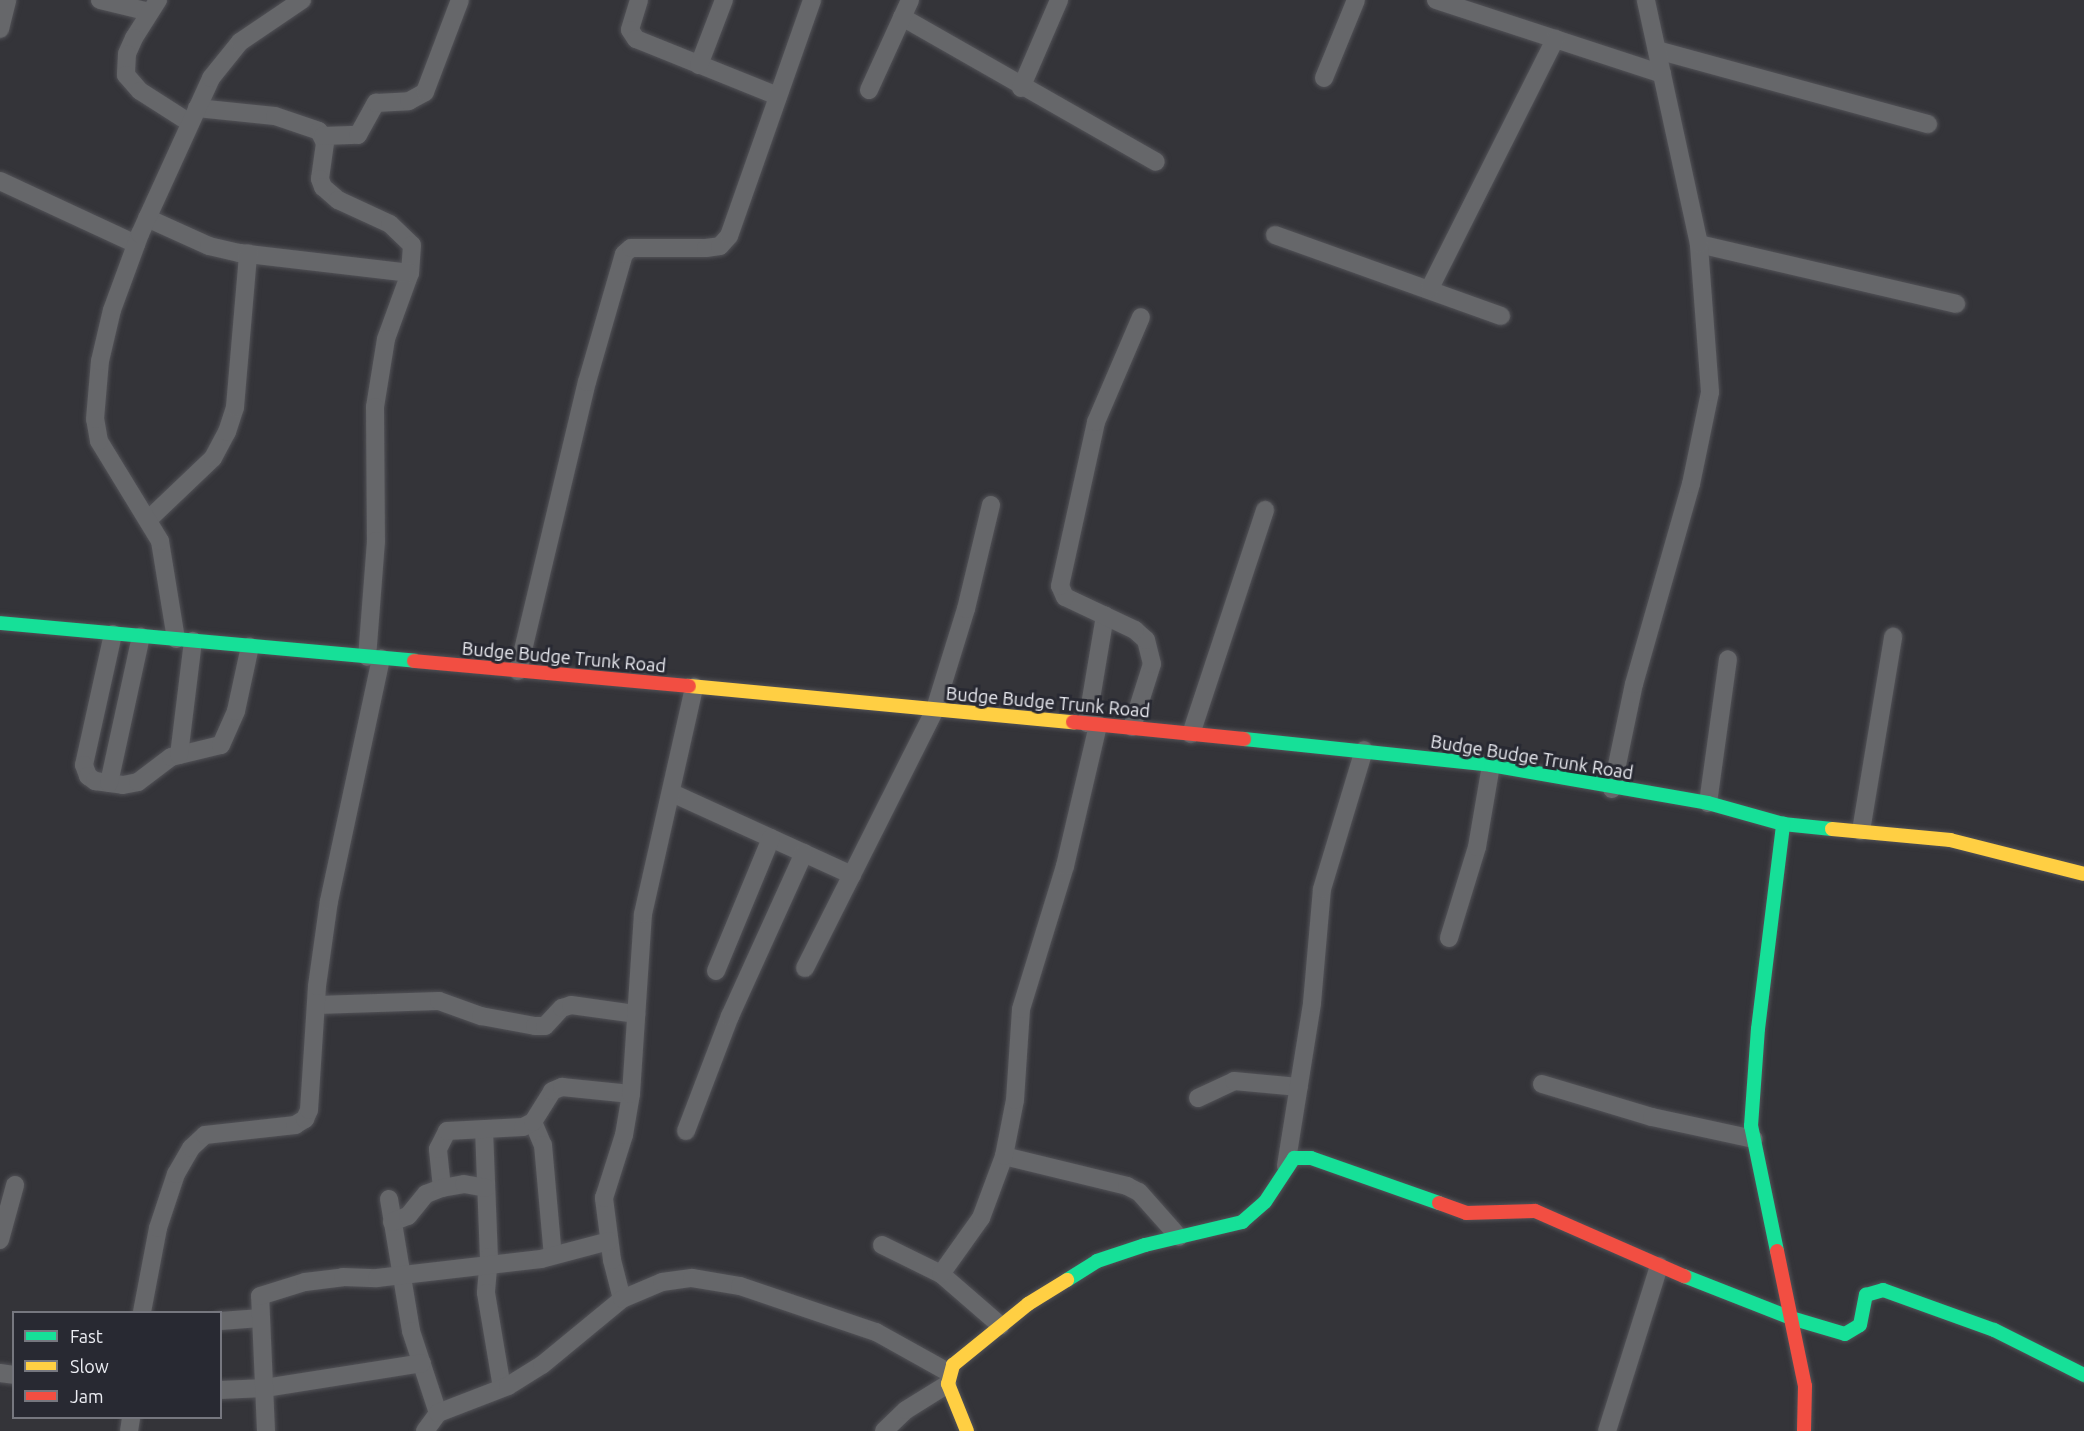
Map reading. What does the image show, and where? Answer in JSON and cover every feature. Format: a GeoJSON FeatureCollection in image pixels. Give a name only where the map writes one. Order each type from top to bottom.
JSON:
{"type":"FeatureCollection","features":[{"type":"Feature","properties":{"kind":"main road","name":"Budge Budge Trunk Road"},"geometry":{"type":"LineString","coordinates":[[0,623],[1093,724],[1364,750],[1491,765],[1612,789],[1708,803],[1783,824],[1950,840],[2084,874]]}},
{"type":"Feature","properties":{"kind":"main road"},"geometry":{"type":"LineString","coordinates":[[1783,824],[1758,1029],[1751,1126],[1805,1386],[1804,1431]]}},
{"type":"Feature","properties":{"kind":"main road"},"geometry":{"type":"LineString","coordinates":[[967,1431],[948,1378],[1001,1326],[1028,1304],[1097,1261],[1179,1237],[1242,1222],[1256,1214],[1286,1166],[1294,1158],[1311,1158],[1466,1213],[1535,1211],[1659,1266],[1791,1318],[1845,1334],[1855,1332],[1860,1325],[1866,1295],[1883,1290],[1994,1330],[2083,1371]]}},
{"type":"Feature","properties":{"kind":"street"},"geometry":{"type":"LineString","coordinates":[[0,29],[8,0]]}},
{"type":"Feature","properties":{"kind":"street"},"geometry":{"type":"LineString","coordinates":[[100,0],[154,6],[127,54],[126,75],[140,91],[193,115],[275,116],[319,131],[323,136],[323,187],[338,200],[390,224],[406,237],[414,256],[386,339],[375,407],[374,658],[329,901],[317,1005],[309,1110],[305,1119],[276,1129],[234,1129],[205,1135],[190,1148],[176,1174],[158,1228],[142,1311]]}},
{"type":"Feature","properties":{"kind":"street"},"geometry":{"type":"LineString","coordinates":[[179,755],[184,640],[165,561],[149,519],[99,441],[95,419],[102,350],[112,310],[136,244],[211,78],[240,42],[302,0]]}},
{"type":"Feature","properties":{"kind":"street"},"geometry":{"type":"LineString","coordinates":[[323,136],[358,135],[376,103],[409,101],[425,92],[460,0]]}},
{"type":"Feature","properties":{"kind":"street"},"geometry":{"type":"LineString","coordinates":[[639,0],[630,30],[636,39],[778,96]]}},
{"type":"Feature","properties":{"kind":"street"},"geometry":{"type":"LineString","coordinates":[[699,65],[724,0]]}},
{"type":"Feature","properties":{"kind":"street"},"geometry":{"type":"LineString","coordinates":[[518,671],[587,382],[624,254],[631,248],[720,246],[739,215],[812,0]]}},
{"type":"Feature","properties":{"kind":"street"},"geometry":{"type":"LineString","coordinates":[[869,90],[909,0]]}},
{"type":"Feature","properties":{"kind":"street"},"geometry":{"type":"LineString","coordinates":[[1021,88],[1059,0]]}},
{"type":"Feature","properties":{"kind":"street"},"geometry":{"type":"LineString","coordinates":[[1324,78],[1356,0]]}},
{"type":"Feature","properties":{"kind":"street"},"geometry":{"type":"LineString","coordinates":[[1436,0],[1662,74]]}},
{"type":"Feature","properties":{"kind":"street"},"geometry":{"type":"LineString","coordinates":[[1612,789],[1634,684],[1691,484],[1710,392],[1699,244],[1646,0]]}},
{"type":"Feature","properties":{"kind":"street"},"geometry":{"type":"LineString","coordinates":[[902,17],[1021,88],[1156,162]]}},
{"type":"Feature","properties":{"kind":"street"},"geometry":{"type":"LineString","coordinates":[[1430,288],[1555,39]]}},
{"type":"Feature","properties":{"kind":"street"},"geometry":{"type":"LineString","coordinates":[[1657,50],[1928,124]]}},
{"type":"Feature","properties":{"kind":"street"},"geometry":{"type":"LineString","coordinates":[[0,181],[136,244]]}},
{"type":"Feature","properties":{"kind":"street"},"geometry":{"type":"LineString","coordinates":[[147,218],[209,246],[248,254],[410,273]]}},
{"type":"Feature","properties":{"kind":"street"},"geometry":{"type":"LineString","coordinates":[[1275,235],[1430,288],[1501,316]]}},
{"type":"Feature","properties":{"kind":"street"},"geometry":{"type":"LineString","coordinates":[[1699,244],[1956,304]]}},
{"type":"Feature","properties":{"kind":"street"},"geometry":{"type":"LineString","coordinates":[[149,519],[213,458],[227,432],[236,397],[248,254]]}},
{"type":"Feature","properties":{"kind":"street"},"geometry":{"type":"LineString","coordinates":[[1132,728],[1152,664],[1151,652],[1146,639],[1135,630],[1065,597],[1060,586],[1096,422],[1141,317]]}},
{"type":"Feature","properties":{"kind":"street"},"geometry":{"type":"LineString","coordinates":[[805,968],[935,709],[966,609],[991,505]]}},
{"type":"Feature","properties":{"kind":"street"},"geometry":{"type":"LineString","coordinates":[[1191,734],[1265,510]]}},
{"type":"Feature","properties":{"kind":"street"},"geometry":{"type":"LineString","coordinates":[[941,1274],[981,1218],[1004,1156],[1015,1100],[1021,1009],[1065,866],[1093,724],[1105,616]]}},
{"type":"Feature","properties":{"kind":"street"},"geometry":{"type":"LineString","coordinates":[[113,634],[84,765],[88,776],[95,782],[138,782],[179,755],[213,749],[227,737],[249,646]]}},
{"type":"Feature","properties":{"kind":"street"},"geometry":{"type":"LineString","coordinates":[[109,783],[141,636]]}},
{"type":"Feature","properties":{"kind":"street"},"geometry":{"type":"LineString","coordinates":[[1861,831],[1893,638]]}},
{"type":"Feature","properties":{"kind":"street"},"geometry":{"type":"LineString","coordinates":[[1708,803],[1728,659]]}},
{"type":"Feature","properties":{"kind":"street"},"geometry":{"type":"LineString","coordinates":[[622,1299],[609,1241],[606,1182],[624,1135],[631,1094],[643,914],[694,687]]}},
{"type":"Feature","properties":{"kind":"street"},"geometry":{"type":"LineString","coordinates":[[1286,1166],[1318,956],[1322,889],[1364,750]]}},
{"type":"Feature","properties":{"kind":"street"},"geometry":{"type":"LineString","coordinates":[[1449,938],[1477,847],[1491,765]]}},
{"type":"Feature","properties":{"kind":"street"},"geometry":{"type":"LineString","coordinates":[[672,793],[852,875]]}},
{"type":"Feature","properties":{"kind":"street"},"geometry":{"type":"LineString","coordinates":[[716,970],[771,838]]}},
{"type":"Feature","properties":{"kind":"street"},"geometry":{"type":"LineString","coordinates":[[686,1131],[730,1016],[804,853]]}},
{"type":"Feature","properties":{"kind":"street"},"geometry":{"type":"LineString","coordinates":[[317,1005],[439,1001],[481,1016],[535,1026],[545,1026],[562,1008],[571,1005],[636,1014]]}},
{"type":"Feature","properties":{"kind":"street"},"geometry":{"type":"LineString","coordinates":[[1198,1098],[1234,1081],[1299,1087]]}},
{"type":"Feature","properties":{"kind":"street"},"geometry":{"type":"LineString","coordinates":[[1542,1084],[1652,1117],[1754,1139]]}},
{"type":"Feature","properties":{"kind":"street"},"geometry":{"type":"LineString","coordinates":[[442,1188],[440,1140],[447,1131],[523,1127],[533,1122],[547,1097],[562,1086],[631,1094]]}},
{"type":"Feature","properties":{"kind":"street"},"geometry":{"type":"LineString","coordinates":[[533,1122],[543,1145],[553,1256]]}},
{"type":"Feature","properties":{"kind":"street"},"geometry":{"type":"LineString","coordinates":[[484,1130],[488,1266],[486,1293],[502,1388]]}},
{"type":"Feature","properties":{"kind":"street"},"geometry":{"type":"LineString","coordinates":[[1004,1156],[1127,1186],[1139,1192],[1179,1237]]}},
{"type":"Feature","properties":{"kind":"street"},"geometry":{"type":"LineString","coordinates":[[392,1222],[408,1216],[420,1198],[442,1188],[464,1184],[486,1188]]}},
{"type":"Feature","properties":{"kind":"street"},"geometry":{"type":"LineString","coordinates":[[0,1240],[15,1185]]}},
{"type":"Feature","properties":{"kind":"street"},"geometry":{"type":"LineString","coordinates":[[389,1199],[400,1276],[415,1348],[438,1413]]}},
{"type":"Feature","properties":{"kind":"street"},"geometry":{"type":"LineString","coordinates":[[266,1431],[260,1296],[269,1291],[343,1277],[400,1276],[488,1266],[553,1256],[609,1241]]}},
{"type":"Feature","properties":{"kind":"street"},"geometry":{"type":"LineString","coordinates":[[882,1245],[941,1274],[1001,1326]]}},
{"type":"Feature","properties":{"kind":"street"},"geometry":{"type":"LineString","coordinates":[[1607,1431],[1659,1266]]}},
{"type":"Feature","properties":{"kind":"street"},"geometry":{"type":"LineString","coordinates":[[425,1431],[438,1413],[502,1388],[542,1365],[622,1299],[662,1282],[692,1278],[740,1286],[876,1332],[948,1378],[906,1410],[884,1431]]}},
{"type":"Feature","properties":{"kind":"street"},"geometry":{"type":"LineString","coordinates":[[222,1321],[261,1318]]}},
{"type":"Feature","properties":{"kind":"street"},"geometry":{"type":"LineString","coordinates":[[222,1390],[265,1388],[422,1363]]}},
{"type":"Feature","properties":{"kind":"traffic: fast"},"geometry":{"type":"LineString","coordinates":[[0,623],[414,661]]}},
{"type":"Feature","properties":{"kind":"traffic: fast"},"geometry":{"type":"LineString","coordinates":[[1244,739],[1491,765],[1708,803],[1783,824],[1832,829]]}},
{"type":"Feature","properties":{"kind":"traffic: fast"},"geometry":{"type":"LineString","coordinates":[[1777,1251],[1751,1126],[1758,1029],[1783,824]]}},
{"type":"Feature","properties":{"kind":"traffic: fast"},"geometry":{"type":"LineString","coordinates":[[1067,1280],[1097,1261],[1145,1245],[1242,1222],[1265,1202],[1294,1158],[1311,1158],[1439,1203]]}},
{"type":"Feature","properties":{"kind":"traffic: fast"},"geometry":{"type":"LineString","coordinates":[[1684,1276],[1791,1318],[1845,1334],[1860,1325],[1866,1295],[1883,1290],[1994,1330],[2084,1375]]}},
{"type":"Feature","properties":{"kind":"traffic: slow"},"geometry":{"type":"LineString","coordinates":[[689,686],[1073,722]]}},
{"type":"Feature","properties":{"kind":"traffic: slow"},"geometry":{"type":"LineString","coordinates":[[1832,829],[1950,840],[2084,874]]}},
{"type":"Feature","properties":{"kind":"traffic: slow"},"geometry":{"type":"LineString","coordinates":[[967,1431],[948,1384],[953,1365],[1028,1304],[1067,1280]]}},
{"type":"Feature","properties":{"kind":"traffic: jam"},"geometry":{"type":"LineString","coordinates":[[414,661],[689,686]]}},
{"type":"Feature","properties":{"kind":"traffic: jam"},"geometry":{"type":"LineString","coordinates":[[1073,722],[1244,739]]}},
{"type":"Feature","properties":{"kind":"traffic: jam"},"geometry":{"type":"LineString","coordinates":[[1439,1203],[1466,1213],[1535,1211],[1684,1276]]}},
{"type":"Feature","properties":{"kind":"traffic: jam"},"geometry":{"type":"LineString","coordinates":[[1777,1251],[1805,1386],[1804,1431]]}}]}
